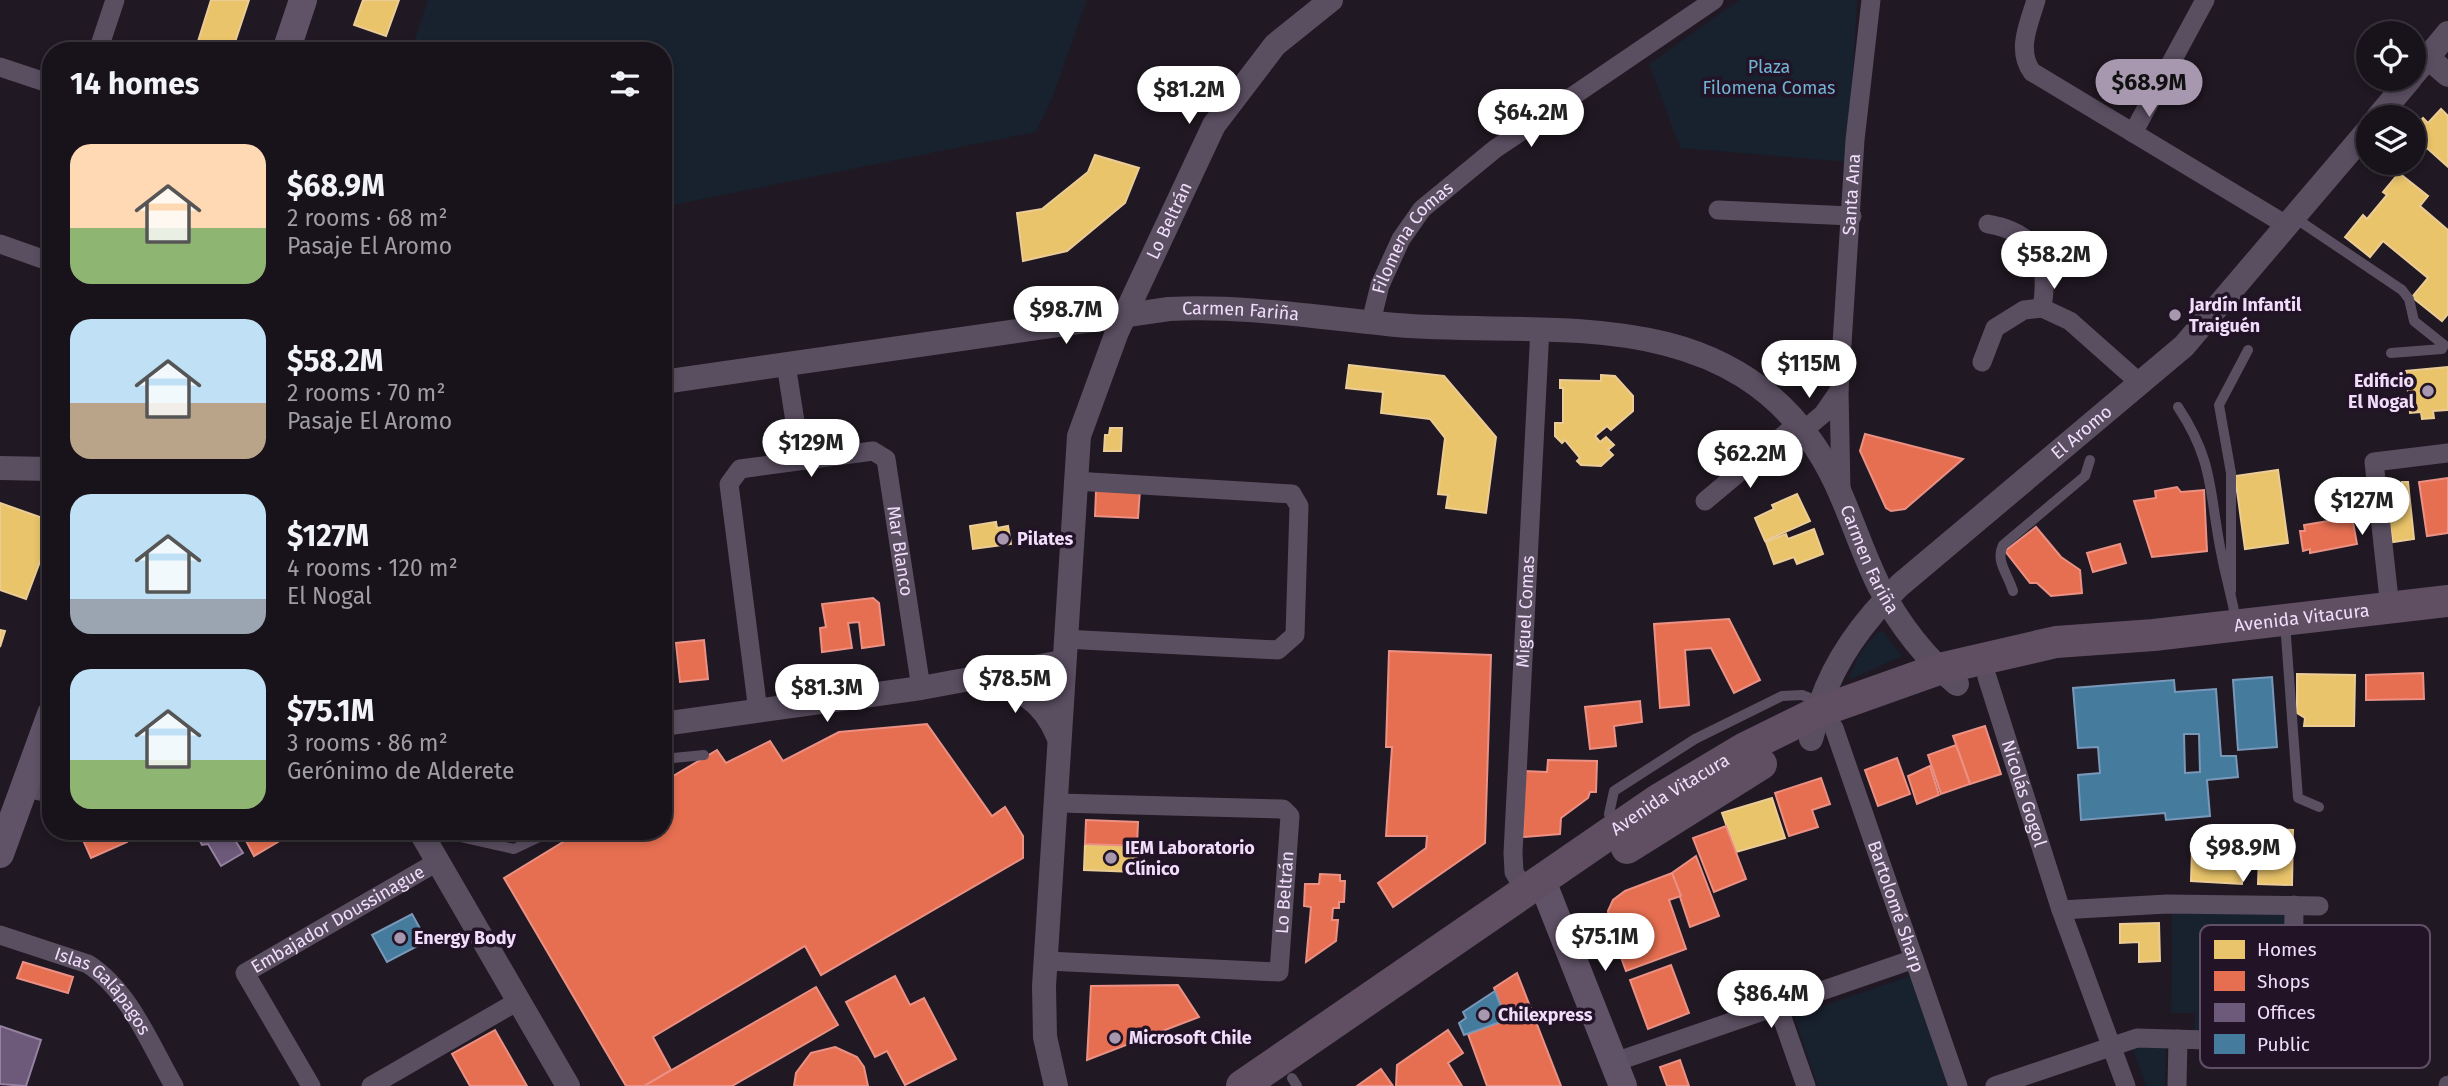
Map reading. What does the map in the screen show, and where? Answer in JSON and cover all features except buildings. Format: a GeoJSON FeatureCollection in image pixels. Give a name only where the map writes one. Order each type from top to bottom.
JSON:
{"type":"FeatureCollection","features":[{"type":"Feature","properties":{"kind":"main road"},"geometry":{"type":"LineString","coordinates":[[289,42],[303,0]]}},
{"type":"Feature","properties":{"kind":"main road","name":"Avenida Vitacura"},"geometry":{"type":"LineString","coordinates":[[1290,1083],[1614,831],[1709,768],[1821,720],[1961,677],[2056,642],[2154,635],[2448,601]]}},
{"type":"Feature","properties":{"kind":"main road","name":"Avenida Vitacura"},"geometry":{"type":"LineString","coordinates":[[1961,677],[2154,635]]}},
{"type":"Feature","properties":{"kind":"main road","name":"Avenida Vitacura"},"geometry":{"type":"LineString","coordinates":[[1242,1086],[1539,891],[1733,780],[1821,720]]}},
{"type":"Feature","properties":{"kind":"main road"},"geometry":{"type":"LineString","coordinates":[[0,854],[38,788],[42,765]]}},
{"type":"Feature","properties":{"kind":"main road"},"geometry":{"type":"LineString","coordinates":[[1539,891],[1619,1074]]}},
{"type":"Feature","properties":{"kind":"street"},"geometry":{"type":"LineString","coordinates":[[101,42],[116,0]]}},
{"type":"Feature","properties":{"kind":"street","name":"Lo Beltrán"},"geometry":{"type":"LineString","coordinates":[[1056,1086],[1045,1037],[1044,986],[1058,803],[1063,651],[1079,436],[1126,313],[1214,125],[1245,80],[1275,46],[1331,0]]}},
{"type":"Feature","properties":{"kind":"street","name":"Filomena Comas"},"geometry":{"type":"LineString","coordinates":[[1371,322],[1380,285],[1401,239],[1422,209],[1495,149],[1714,0]]}},
{"type":"Feature","properties":{"kind":"street","name":"Santa Ana"},"geometry":{"type":"LineString","coordinates":[[1841,490],[1839,391],[1855,140],[1871,0]]}},
{"type":"Feature","properties":{"kind":"street"},"geometry":{"type":"LineString","coordinates":[[2036,0],[2022,50],[2025,63],[2032,72],[2133,133],[2292,222]]}},
{"type":"Feature","properties":{"kind":"street"},"geometry":{"type":"LineString","coordinates":[[2133,133],[2204,0]]}},
{"type":"Feature","properties":{"kind":"street"},"geometry":{"type":"LineString","coordinates":[[2426,59],[2448,33]]}},
{"type":"Feature","properties":{"kind":"street"},"geometry":{"type":"LineString","coordinates":[[0,67],[42,80]]}},
{"type":"Feature","properties":{"kind":"street"},"geometry":{"type":"LineString","coordinates":[[2426,71],[2448,75]]}},
{"type":"Feature","properties":{"kind":"street"},"geometry":{"type":"LineString","coordinates":[[2388,105],[2400,91]]}},
{"type":"Feature","properties":{"kind":"street","name":"El Aromo"},"geometry":{"type":"LineString","coordinates":[[1821,720],[1848,650],[1886,598],[2141,384],[2208,322],[2356,145]]}},
{"type":"Feature","properties":{"kind":"street"},"geometry":{"type":"LineString","coordinates":[[1718,210],[1852,216]]}},
{"type":"Feature","properties":{"kind":"street"},"geometry":{"type":"LineString","coordinates":[[1988,224],[2009,228],[2028,239],[2038,252],[2045,274],[2042,308]]}},
{"type":"Feature","properties":{"kind":"street"},"geometry":{"type":"LineString","coordinates":[[0,244],[42,259]]}},
{"type":"Feature","properties":{"kind":"street","name":"Carmen Fariña"},"geometry":{"type":"LineString","coordinates":[[672,381],[1126,313],[1214,307],[1371,322],[1624,334],[1694,353],[1756,387],[1801,427],[1841,490],[1886,598],[1916,644],[1961,677]]}},
{"type":"Feature","properties":{"kind":"street"},"geometry":{"type":"LineString","coordinates":[[1982,362],[1995,328],[2024,310],[2042,308],[2070,321],[2141,384]]}},
{"type":"Feature","properties":{"kind":"street","name":"Miguel Comas"},"geometry":{"type":"LineString","coordinates":[[1539,891],[1514,872],[1513,853],[1541,328]]}},
{"type":"Feature","properties":{"kind":"street"},"geometry":{"type":"LineString","coordinates":[[786,364],[801,460]]}},
{"type":"Feature","properties":{"kind":"street"},"geometry":{"type":"LineString","coordinates":[[1705,501],[1801,427],[1824,414],[1839,391]]}},
{"type":"Feature","properties":{"kind":"street","name":"Mar Blanco"},"geometry":{"type":"LineString","coordinates":[[758,711],[729,484],[740,469],[801,460],[873,451],[886,459],[920,688]]}},
{"type":"Feature","properties":{"kind":"street"},"geometry":{"type":"LineString","coordinates":[[2390,608],[2374,462],[2448,453]]}},
{"type":"Feature","properties":{"kind":"street"},"geometry":{"type":"LineString","coordinates":[[0,468],[42,469]]}},
{"type":"Feature","properties":{"kind":"street"},"geometry":{"type":"LineString","coordinates":[[672,723],[983,677],[1063,651],[1278,650],[1295,635],[1299,506],[1292,494],[1074,481]]}},
{"type":"Feature","properties":{"kind":"street"},"geometry":{"type":"LineString","coordinates":[[983,677],[1012,687],[1042,706],[1060,740]]}},
{"type":"Feature","properties":{"kind":"street","name":"Nicolás Gogol"},"geometry":{"type":"LineString","coordinates":[[1961,677],[2061,910],[2126,1086]]}},
{"type":"Feature","properties":{"kind":"street","name":"Bartolomé Sharp"},"geometry":{"type":"LineString","coordinates":[[1821,720],[1914,959],[1958,1086]]}},
{"type":"Feature","properties":{"kind":"street","name":"Lo Beltrán"},"geometry":{"type":"LineString","coordinates":[[1047,961],[1279,972],[1290,816],[1283,809],[1058,803]]}},
{"type":"Feature","properties":{"kind":"street","name":"Embajador Doussinague"},"geometry":{"type":"LineString","coordinates":[[425,840],[568,1086]]}},
{"type":"Feature","properties":{"kind":"street","name":"Embajador Doussinague"},"geometry":{"type":"LineString","coordinates":[[441,840],[456,895]]}},
{"type":"Feature","properties":{"kind":"street","name":"Embajador Doussinague"},"geometry":{"type":"LineString","coordinates":[[311,1086],[245,972],[437,862]]}},
{"type":"Feature","properties":{"kind":"street"},"geometry":{"type":"LineString","coordinates":[[2061,910],[2167,904],[2319,906]]}},
{"type":"Feature","properties":{"kind":"street"},"geometry":{"type":"LineString","coordinates":[[2294,905],[2294,925]]}},
{"type":"Feature","properties":{"kind":"street","name":"Islas Galápagos"},"geometry":{"type":"LineString","coordinates":[[0,935],[88,964],[99,971],[128,1006],[174,1086]]}},
{"type":"Feature","properties":{"kind":"street"},"geometry":{"type":"LineString","coordinates":[[1619,1074],[1778,1006],[1914,959]]}},
{"type":"Feature","properties":{"kind":"street"},"geometry":{"type":"LineString","coordinates":[[371,1086],[518,1001]]}},
{"type":"Feature","properties":{"kind":"street"},"geometry":{"type":"LineString","coordinates":[[1778,1006],[1805,1086]]}},
{"type":"Feature","properties":{"kind":"street"},"geometry":{"type":"LineString","coordinates":[[1995,1086],[2137,1038],[2200,1040]]}},
{"type":"Feature","properties":{"kind":"street"},"geometry":{"type":"LineString","coordinates":[[2177,1086],[2178,1039]]}},
{"type":"Feature","properties":{"kind":"lane"},"geometry":{"type":"LineString","coordinates":[[2292,222],[2402,290],[2409,299],[2414,321],[2444,345],[2442,349],[2391,353]]}},
{"type":"Feature","properties":{"kind":"lane"},"geometry":{"type":"LineString","coordinates":[[2231,591],[2231,473],[2219,405],[2248,351]]}},
{"type":"Feature","properties":{"kind":"lane"},"geometry":{"type":"LineString","coordinates":[[2178,407],[2195,432],[2210,475],[2221,551],[2236,625]]}},
{"type":"Feature","properties":{"kind":"lane"},"geometry":{"type":"LineString","coordinates":[[2013,591],[2007,570],[2000,562],[1998,554],[2003,545],[2085,476],[2090,460]]}},
{"type":"Feature","properties":{"kind":"lane"},"geometry":{"type":"LineString","coordinates":[[2285,619],[2298,798],[2319,807]]}},
{"type":"Feature","properties":{"kind":"lane"},"geometry":{"type":"LineString","coordinates":[[672,758],[704,755]]}},
{"type":"Feature","properties":{"kind":"lane"},"geometry":{"type":"LineString","coordinates":[[479,840],[514,849],[533,840]]}},
{"type":"Feature","properties":{"kind":"green space"},"geometry":{"type":"Polygon","coordinates":[[[428,0],[1087,0],[1053,96],[1036,132],[672,205],[672,42],[414,42],[428,0]]]}},
{"type":"Feature","properties":{"kind":"green space","name":"Plaza Filomena Comas"},"geometry":{"type":"Polygon","coordinates":[[[1739,0],[1857,0],[1848,162],[1680,148],[1649,64],[1739,0]]]}},
{"type":"Feature","properties":{"kind":"green space"},"geometry":{"type":"Polygon","coordinates":[[[1882,630],[1902,656],[1849,680],[1861,652],[1882,630]]]}},
{"type":"Feature","properties":{"kind":"green space"},"geometry":{"type":"Polygon","coordinates":[[[2172,910],[2289,912],[2289,925],[2200,925],[2200,1031],[2194,1031],[2195,1013],[2171,1013],[2172,910]]]}},
{"type":"Feature","properties":{"kind":"green space"},"geometry":{"type":"Polygon","coordinates":[[[1910,976],[1949,1086],[1818,1086],[1794,1016],[1910,976]]]}},
{"type":"Feature","properties":{"kind":"green space"},"geometry":{"type":"Polygon","coordinates":[[[2131,1044],[2166,1045],[2165,1086],[2146,1086],[2131,1044]]]}},
{"type":"Feature","properties":{"kind":"place","name":"Jardín Infantil Traiguén"},"geometry":{"type":"Point","coordinates":[2175,315]}},
{"type":"Feature","properties":{"kind":"place","name":"Edificio El Nogal"},"geometry":{"type":"Point","coordinates":[2428,391]}},
{"type":"Feature","properties":{"kind":"place","name":"Pilates"},"geometry":{"type":"Point","coordinates":[1003,539]}},
{"type":"Feature","properties":{"kind":"place","name":"IEM Laboratorio Clínico"},"geometry":{"type":"Point","coordinates":[1111,858]}},
{"type":"Feature","properties":{"kind":"place","name":"Energy Body"},"geometry":{"type":"Point","coordinates":[400,938]}},
{"type":"Feature","properties":{"kind":"place","name":"Chilexpress"},"geometry":{"type":"Point","coordinates":[1484,1015]}},
{"type":"Feature","properties":{"kind":"place","name":"Microsoft Chile"},"geometry":{"type":"Point","coordinates":[1115,1038]}}]}
